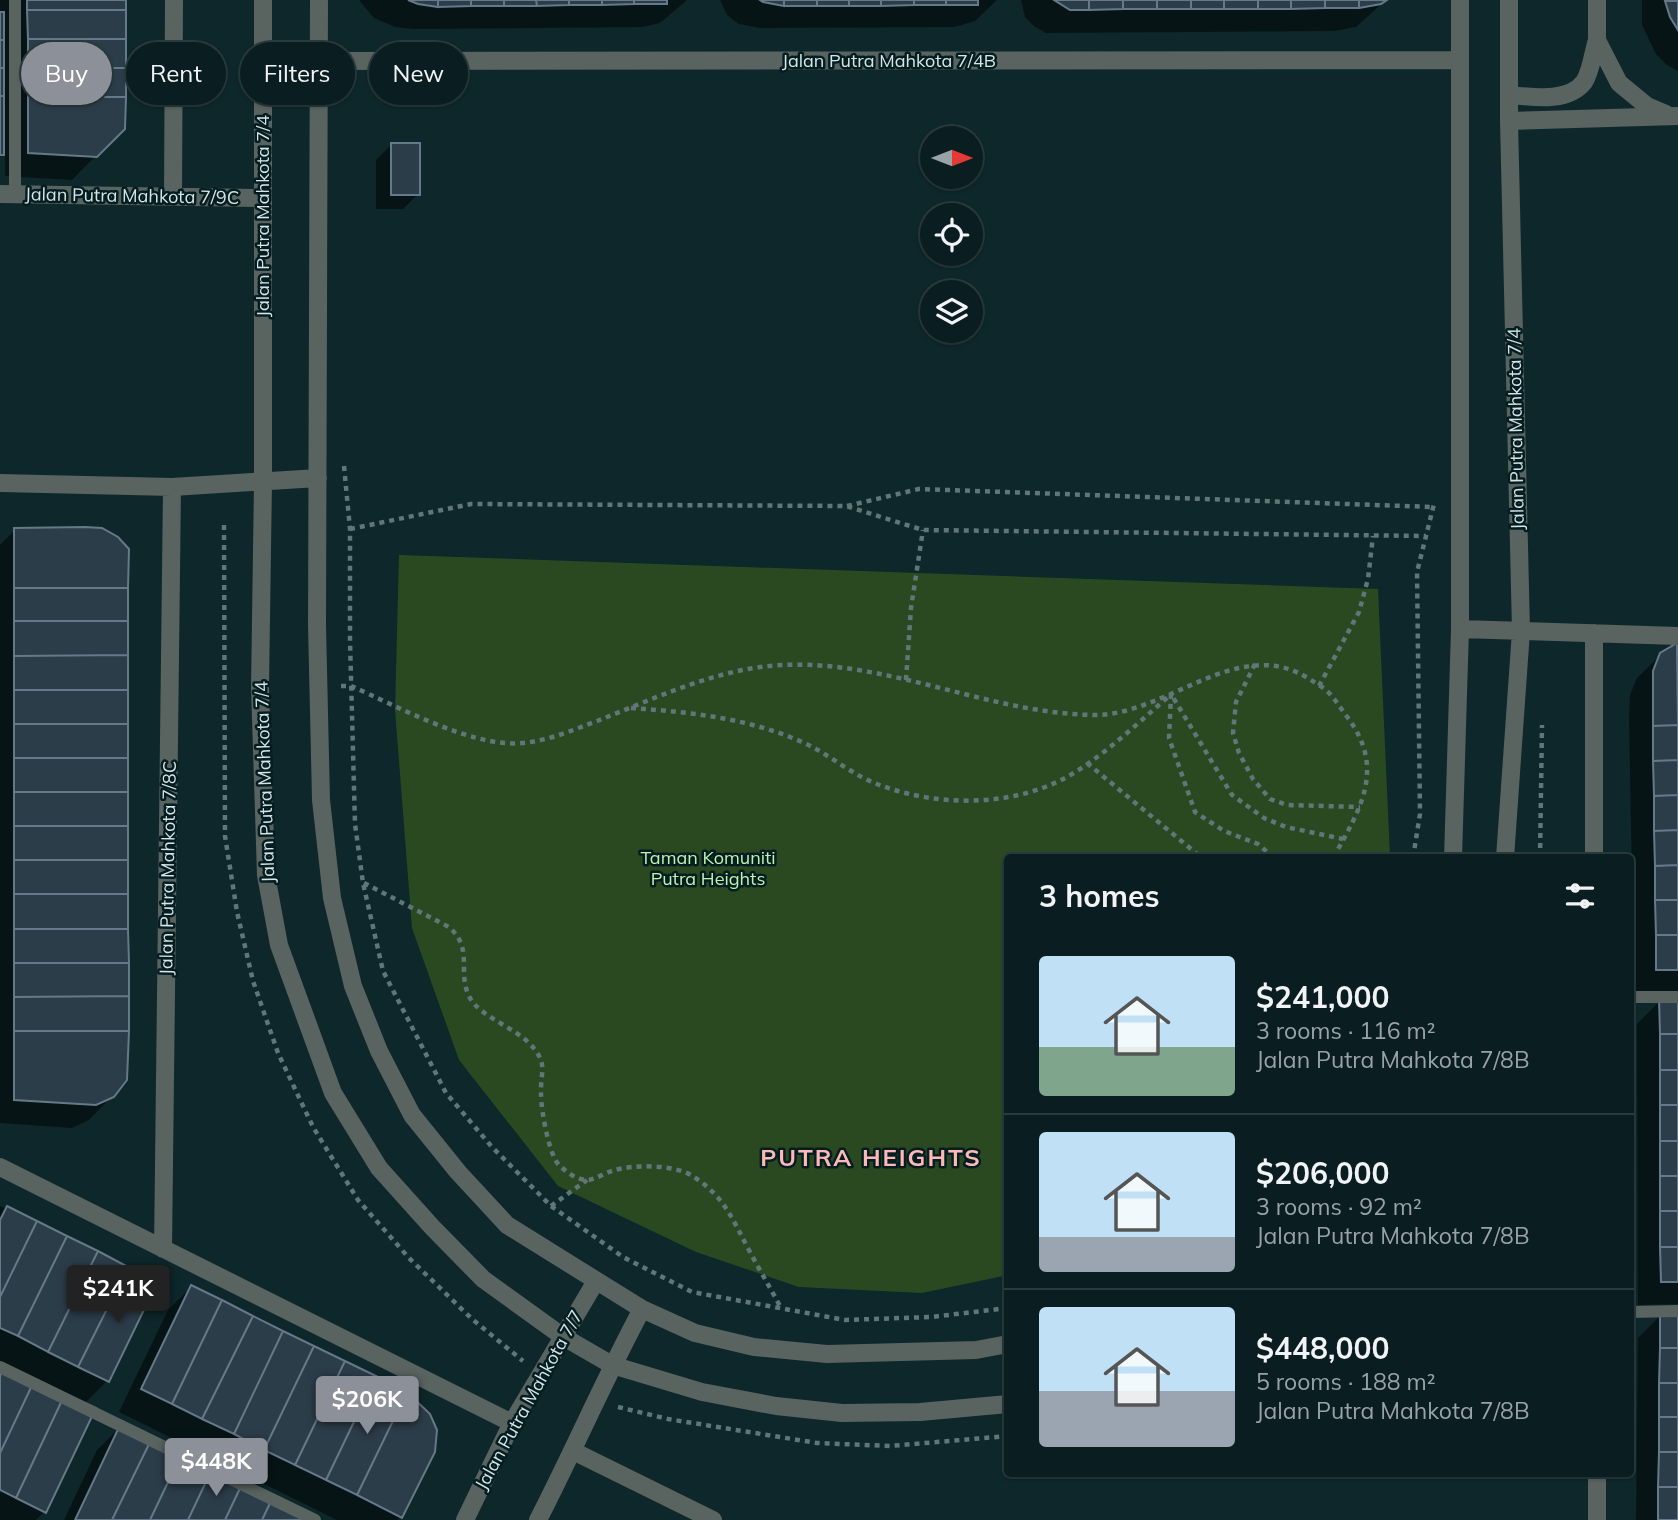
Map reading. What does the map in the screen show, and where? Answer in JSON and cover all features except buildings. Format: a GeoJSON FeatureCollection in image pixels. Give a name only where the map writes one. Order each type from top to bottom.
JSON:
{"type":"FeatureCollection","features":[{"type":"Feature","properties":{"kind":"street"},"geometry":{"type":"LineString","coordinates":[[173,196],[174,0]]}},
{"type":"Feature","properties":{"kind":"street","name":"Jalan Putra Mahkota 7/4"},"geometry":{"type":"LineString","coordinates":[[263,0],[260,688],[266,875],[279,945],[333,1093],[379,1168],[483,1279],[562,1336],[612,1365],[702,1392],[776,1406],[842,1413],[920,1412],[1004,1404]]}},
{"type":"Feature","properties":{"kind":"street"},"geometry":{"type":"LineString","coordinates":[[318,42],[319,0]]}},
{"type":"Feature","properties":{"kind":"street"},"geometry":{"type":"LineString","coordinates":[[1453,854],[1460,629],[1460,0]]}},
{"type":"Feature","properties":{"kind":"street","name":"Jalan Putra Mahkota 7/4"},"geometry":{"type":"LineString","coordinates":[[1505,854],[1521,631],[1509,121],[1509,0]]}},
{"type":"Feature","properties":{"kind":"street"},"geometry":{"type":"LineString","coordinates":[[1510,95],[1565,95],[1584,82],[1597,40],[1597,0]]}},
{"type":"Feature","properties":{"kind":"street"},"geometry":{"type":"LineString","coordinates":[[1597,40],[1619,83],[1647,106],[1674,116]]}},
{"type":"Feature","properties":{"kind":"street","name":"Jalan Putra Mahkota 7/4B"},"geometry":{"type":"LineString","coordinates":[[355,61],[1460,60]]}},
{"type":"Feature","properties":{"kind":"street"},"geometry":{"type":"LineString","coordinates":[[318,105],[318,686],[321,800],[332,898],[353,986],[379,1051],[412,1115],[458,1172],[508,1225],[642,1309],[695,1333],[754,1347],[827,1354],[976,1350],[1004,1345]]}},
{"type":"Feature","properties":{"kind":"street"},"geometry":{"type":"LineString","coordinates":[[1509,121],[1674,116]]}},
{"type":"Feature","properties":{"kind":"street","name":"Jalan Putra Mahkota 7/9C"},"geometry":{"type":"LineString","coordinates":[[8,194],[263,198]]}},
{"type":"Feature","properties":{"kind":"street"},"geometry":{"type":"LineString","coordinates":[[0,483],[172,487],[318,478]]}},
{"type":"Feature","properties":{"kind":"street","name":"Jalan Putra Mahkota 7/8C"},"geometry":{"type":"LineString","coordinates":[[163,1249],[172,487]]}},
{"type":"Feature","properties":{"kind":"street"},"geometry":{"type":"LineString","coordinates":[[1460,629],[1678,636]]}},
{"type":"Feature","properties":{"kind":"street"},"geometry":{"type":"LineString","coordinates":[[1594,634],[1594,854]]}},
{"type":"Feature","properties":{"kind":"street"},"geometry":{"type":"LineString","coordinates":[[0,1167],[512,1423]]}},
{"type":"Feature","properties":{"kind":"street","name":"Jalan Putra Mahkota 7/7"},"geometry":{"type":"LineString","coordinates":[[464,1520],[512,1423],[596,1281]]}},
{"type":"Feature","properties":{"kind":"street"},"geometry":{"type":"LineString","coordinates":[[538,1520],[612,1365],[642,1309]]}},
{"type":"Feature","properties":{"kind":"street"},"geometry":{"type":"LineString","coordinates":[[573,1451],[713,1520]]}},
{"type":"Feature","properties":{"kind":"street"},"geometry":{"type":"LineString","coordinates":[[1597,1477],[1597,1520]]}},
{"type":"Feature","properties":{"kind":"lane"},"geometry":{"type":"LineString","coordinates":[[8,194],[15,0]]}},
{"type":"Feature","properties":{"kind":"lane"},"geometry":{"type":"LineString","coordinates":[[1634,997],[1678,997]]}},
{"type":"Feature","properties":{"kind":"lane"},"geometry":{"type":"LineString","coordinates":[[1634,1312],[1678,1311]]}},
{"type":"Feature","properties":{"kind":"lane"},"geometry":{"type":"LineString","coordinates":[[0,1367],[315,1520]]}},
{"type":"Feature","properties":{"kind":"path"},"geometry":{"type":"LineString","coordinates":[[344,461],[350,529],[355,824],[363,883],[383,971],[446,1093],[492,1147],[551,1206],[623,1257],[692,1292],[845,1320],[931,1317],[1004,1308]]}},
{"type":"Feature","properties":{"kind":"path"},"geometry":{"type":"LineString","coordinates":[[350,529],[471,504],[846,506],[919,489],[1433,507]]}},
{"type":"Feature","properties":{"kind":"path"},"geometry":{"type":"LineString","coordinates":[[1414,854],[1420,814],[1417,572],[1436,496]]}},
{"type":"Feature","properties":{"kind":"path"},"geometry":{"type":"LineString","coordinates":[[846,506],[923,530],[1426,536]]}},
{"type":"Feature","properties":{"kind":"path"},"geometry":{"type":"LineString","coordinates":[[906,680],[911,608],[923,530]]}},
{"type":"Feature","properties":{"kind":"path"},"geometry":{"type":"LineString","coordinates":[[1319,686],[1359,612],[1373,536]]}},
{"type":"Feature","properties":{"kind":"path"},"geometry":{"type":"LineString","coordinates":[[318,686],[351,686],[486,742],[521,743],[556,736],[727,674],[781,665],[841,666],[1027,709],[1095,715],[1142,707],[1212,676],[1255,664],[1295,669],[1329,692],[1358,731],[1367,755],[1367,786],[1360,807],[1335,854]]}},
{"type":"Feature","properties":{"kind":"path"},"geometry":{"type":"LineString","coordinates":[[1255,664],[1236,702],[1233,733],[1239,753],[1253,779],[1270,799],[1287,805],[1360,807]]}},
{"type":"Feature","properties":{"kind":"path"},"geometry":{"type":"LineString","coordinates":[[225,688],[260,688]]}},
{"type":"Feature","properties":{"kind":"path"},"geometry":{"type":"LineString","coordinates":[[629,708],[683,711],[748,723],[803,742],[874,783],[911,794],[953,801],[996,799],[1038,789],[1076,772],[1171,694]]}},
{"type":"Feature","properties":{"kind":"path"},"geometry":{"type":"LineString","coordinates":[[1171,694],[1232,794],[1264,818],[1286,827],[1343,839]]}},
{"type":"Feature","properties":{"kind":"path"},"geometry":{"type":"LineString","coordinates":[[1171,694],[1169,738],[1195,812],[1224,831],[1258,844],[1269,854]]}},
{"type":"Feature","properties":{"kind":"path"},"geometry":{"type":"LineString","coordinates":[[1540,854],[1542,723]]}},
{"type":"Feature","properties":{"kind":"path"},"geometry":{"type":"LineString","coordinates":[[1087,763],[1197,854]]}},
{"type":"Feature","properties":{"kind":"path"},"geometry":{"type":"LineString","coordinates":[[363,883],[449,927],[458,935],[462,943],[468,995],[477,1006],[532,1045],[542,1060],[541,1097],[548,1138],[557,1164],[573,1176],[588,1180]]}},
{"type":"Feature","properties":{"kind":"path"},"geometry":{"type":"LineString","coordinates":[[551,1206],[588,1180],[615,1170],[655,1166],[692,1175],[715,1194],[732,1214],[781,1308]]}},
{"type":"Feature","properties":{"kind":"green space","name":"Taman Komuniti Putra Heights"},"geometry":{"type":"Polygon","coordinates":[[[399,555],[1378,589],[1390,854],[1004,854],[1004,1276],[922,1293],[799,1287],[696,1252],[558,1186],[459,1060],[412,928],[395,710],[399,555]]]}},
{"type":"Feature","properties":{"kind":"district","name":"PUTRA HEIGHTS"},"geometry":{"type":"Point","coordinates":[871,1158]}}]}
